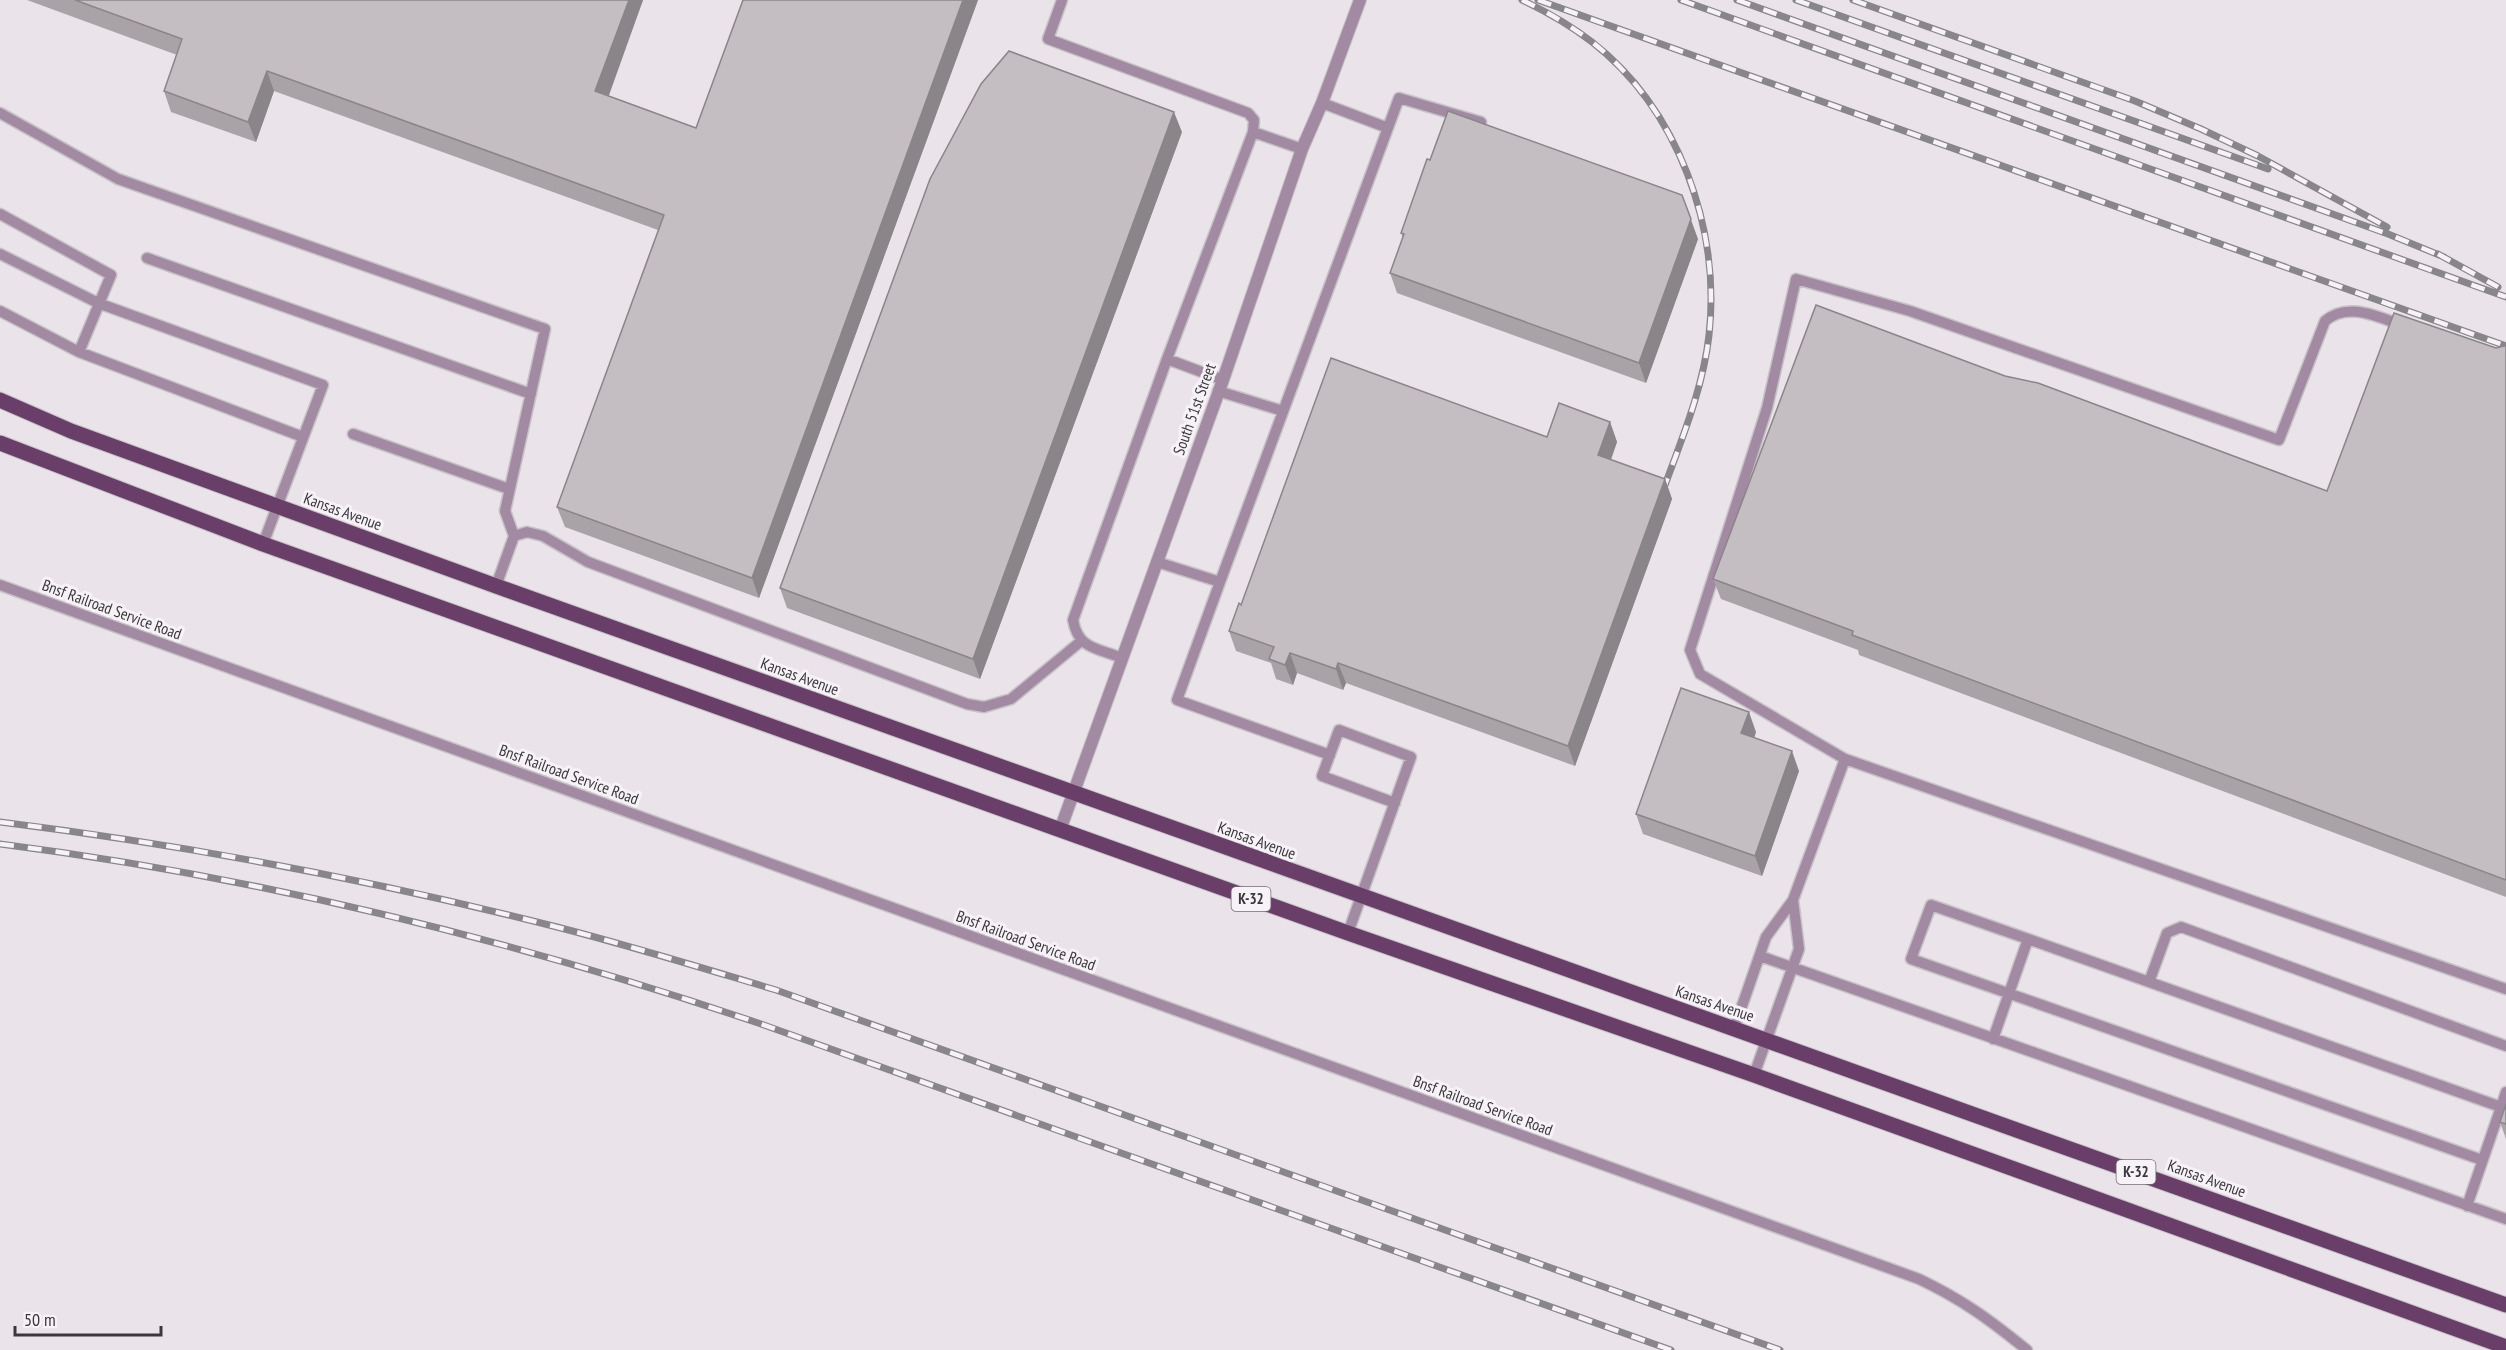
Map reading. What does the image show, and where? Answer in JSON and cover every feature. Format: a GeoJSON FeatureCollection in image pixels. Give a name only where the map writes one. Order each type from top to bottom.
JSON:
{"type":"FeatureCollection","features":[{"type":"Feature","properties":{"kind":"main road","name":"Kansas Avenue"},"geometry":{"type":"LineString","coordinates":[[0,400],[71,431],[496,586],[2506,1305]]}},
{"type":"Feature","properties":{"kind":"main road","name":"K-32"},"geometry":{"type":"LineString","coordinates":[[0,442],[263,544],[1348,933],[1754,1075],[2506,1347]]}},
{"type":"Feature","properties":{"kind":"street","name":"South 51st Street"},"geometry":{"type":"LineString","coordinates":[[1060,830],[1220,386],[1302,149],[1322,103],[1360,0]]}},
{"type":"Feature","properties":{"kind":"lane"},"geometry":{"type":"LineString","coordinates":[[1062,0],[1048,39],[1248,113],[1254,120],[1253,132],[1167,359],[1073,620],[1080,642],[1122,658]]}},
{"type":"Feature","properties":{"kind":"lane"},"geometry":{"type":"LineString","coordinates":[[1330,755],[1177,700],[1399,98],[1481,122]]}},
{"type":"Feature","properties":{"kind":"lane"},"geometry":{"type":"LineString","coordinates":[[1322,103],[1388,128]]}},
{"type":"Feature","properties":{"kind":"lane"},"geometry":{"type":"LineString","coordinates":[[0,113],[118,179],[545,329],[505,511],[514,536],[496,586]]}},
{"type":"Feature","properties":{"kind":"lane"},"geometry":{"type":"LineString","coordinates":[[1253,132],[1302,149]]}},
{"type":"Feature","properties":{"kind":"lane"},"geometry":{"type":"LineString","coordinates":[[0,214],[111,275],[79,352]]}},
{"type":"Feature","properties":{"kind":"lane"},"geometry":{"type":"LineString","coordinates":[[0,255],[98,303],[323,384],[263,544]]}},
{"type":"Feature","properties":{"kind":"lane"},"geometry":{"type":"LineString","coordinates":[[147,258],[531,394]]}},
{"type":"Feature","properties":{"kind":"lane"},"geometry":{"type":"LineString","coordinates":[[2412,328],[2350,310],[2332,314],[2325,321],[2279,440],[1910,311],[1796,279],[1767,408],[1690,650],[1700,674],[1845,759],[2506,989]]}},
{"type":"Feature","properties":{"kind":"lane"},"geometry":{"type":"LineString","coordinates":[[0,311],[79,352],[303,437]]}},
{"type":"Feature","properties":{"kind":"lane"},"geometry":{"type":"LineString","coordinates":[[1167,359],[1220,386],[1283,411]]}},
{"type":"Feature","properties":{"kind":"lane"},"geometry":{"type":"LineString","coordinates":[[354,434],[509,489]]}},
{"type":"Feature","properties":{"kind":"lane"},"geometry":{"type":"LineString","coordinates":[[514,536],[527,532],[543,537],[588,562],[967,704],[984,707],[1011,699],[1080,642]]}},
{"type":"Feature","properties":{"kind":"lane"},"geometry":{"type":"LineString","coordinates":[[1156,562],[1220,582]]}},
{"type":"Feature","properties":{"kind":"lane","name":"Bnsf Railroad Service Road"},"geometry":{"type":"LineString","coordinates":[[0,585],[1919,1279],[1952,1294],[1979,1311],[2027,1350]]}},
{"type":"Feature","properties":{"kind":"lane"},"geometry":{"type":"LineString","coordinates":[[1348,933],[1395,803],[1411,757],[1339,730],[1322,777],[1395,803]]}},
{"type":"Feature","properties":{"kind":"lane"},"geometry":{"type":"LineString","coordinates":[[1734,1029],[1766,937],[1793,900],[1845,759]]}},
{"type":"Feature","properties":{"kind":"lane"},"geometry":{"type":"LineString","coordinates":[[1754,1075],[1799,949],[1793,900]]}},
{"type":"Feature","properties":{"kind":"lane"},"geometry":{"type":"LineString","coordinates":[[2482,1160],[1911,959],[1931,905],[2501,1107]]}},
{"type":"Feature","properties":{"kind":"lane"},"geometry":{"type":"LineString","coordinates":[[2149,982],[2167,933],[2181,927],[2506,1046]]}},
{"type":"Feature","properties":{"kind":"lane"},"geometry":{"type":"LineString","coordinates":[[1993,1039],[2028,939]]}},
{"type":"Feature","properties":{"kind":"lane"},"geometry":{"type":"LineString","coordinates":[[1760,956],[2506,1219]]}},
{"type":"Feature","properties":{"kind":"lane"},"geometry":{"type":"LineString","coordinates":[[2467,1206],[2506,1092]]}},
{"type":"Feature","properties":{"kind":"building"},"geometry":{"type":"Polygon","coordinates":[[[75,0],[629,0],[595,91],[696,128],[743,0],[963,0],[752,578],[557,507],[664,215],[267,71],[248,122],[164,91],[182,39],[75,0]]]}},
{"type":"Feature","properties":{"kind":"building"},"geometry":{"type":"Polygon","coordinates":[[[1009,51],[1174,112],[973,659],[780,588],[930,179],[981,84],[1009,51]]]}},
{"type":"Feature","properties":{"kind":"building"},"geometry":{"type":"Polygon","coordinates":[[[1448,111],[1682,195],[1691,219],[1639,363],[1390,273],[1404,234],[1401,233],[1427,159],[1430,160],[1448,111]]]}},
{"type":"Feature","properties":{"kind":"building"},"geometry":{"type":"Polygon","coordinates":[[[1816,305],[2005,376],[2038,383],[2327,491],[2394,313],[2496,348],[2506,346],[2506,880],[1852,635],[1853,631],[1713,579],[1816,305]]]}},
{"type":"Feature","properties":{"kind":"building"},"geometry":{"type":"Polygon","coordinates":[[[1331,358],[1547,437],[1559,403],[1610,422],[1598,455],[1665,479],[1568,746],[1338,663],[1336,669],[1290,653],[1285,665],[1269,659],[1274,647],[1229,631],[1239,603],[1241,605],[1331,358]]]}},
{"type":"Feature","properties":{"kind":"building"},"geometry":{"type":"Polygon","coordinates":[[[1681,688],[1749,712],[1741,733],[1792,751],[1755,856],[1636,814],[1681,688]]]}},
{"type":"Feature","properties":{"kind":"building"},"geometry":{"type":"Polygon","coordinates":[[[2506,1104],[2506,1124],[2500,1122],[2506,1104]]]}},
{"type":"Feature","properties":{"kind":"railway"},"geometry":{"type":"LineString","coordinates":[[1522,0],[1575,30],[1622,69],[1648,101],[1670,136],[1687,174],[1700,213],[1708,254],[1711,294],[1709,335],[1702,376],[1661,496]]}},
{"type":"Feature","properties":{"kind":"railway"},"geometry":{"type":"LineString","coordinates":[[1538,0],[2506,346]]}},
{"type":"Feature","properties":{"kind":"railway"},"geometry":{"type":"LineString","coordinates":[[1681,0],[2506,297]]}},
{"type":"Feature","properties":{"kind":"railway"},"geometry":{"type":"LineString","coordinates":[[1737,0],[2388,234],[2444,257]]}},
{"type":"Feature","properties":{"kind":"railway"},"geometry":{"type":"LineString","coordinates":[[1796,0],[2268,169]]}},
{"type":"Feature","properties":{"kind":"railway"},"geometry":{"type":"LineString","coordinates":[[1853,0],[2135,101],[2201,129],[2258,156],[2387,227]]}},
{"type":"Feature","properties":{"kind":"railway"},"geometry":{"type":"LineString","coordinates":[[2438,254],[2498,287]]}},
{"type":"Feature","properties":{"kind":"railway"},"geometry":{"type":"LineString","coordinates":[[0,822],[139,841],[348,879],[485,909],[693,965],[776,990],[1780,1350]]}},
{"type":"Feature","properties":{"kind":"railway"},"geometry":{"type":"LineString","coordinates":[[0,844],[193,874],[289,893],[385,915],[574,965],[761,1024],[1671,1350]]}}]}
